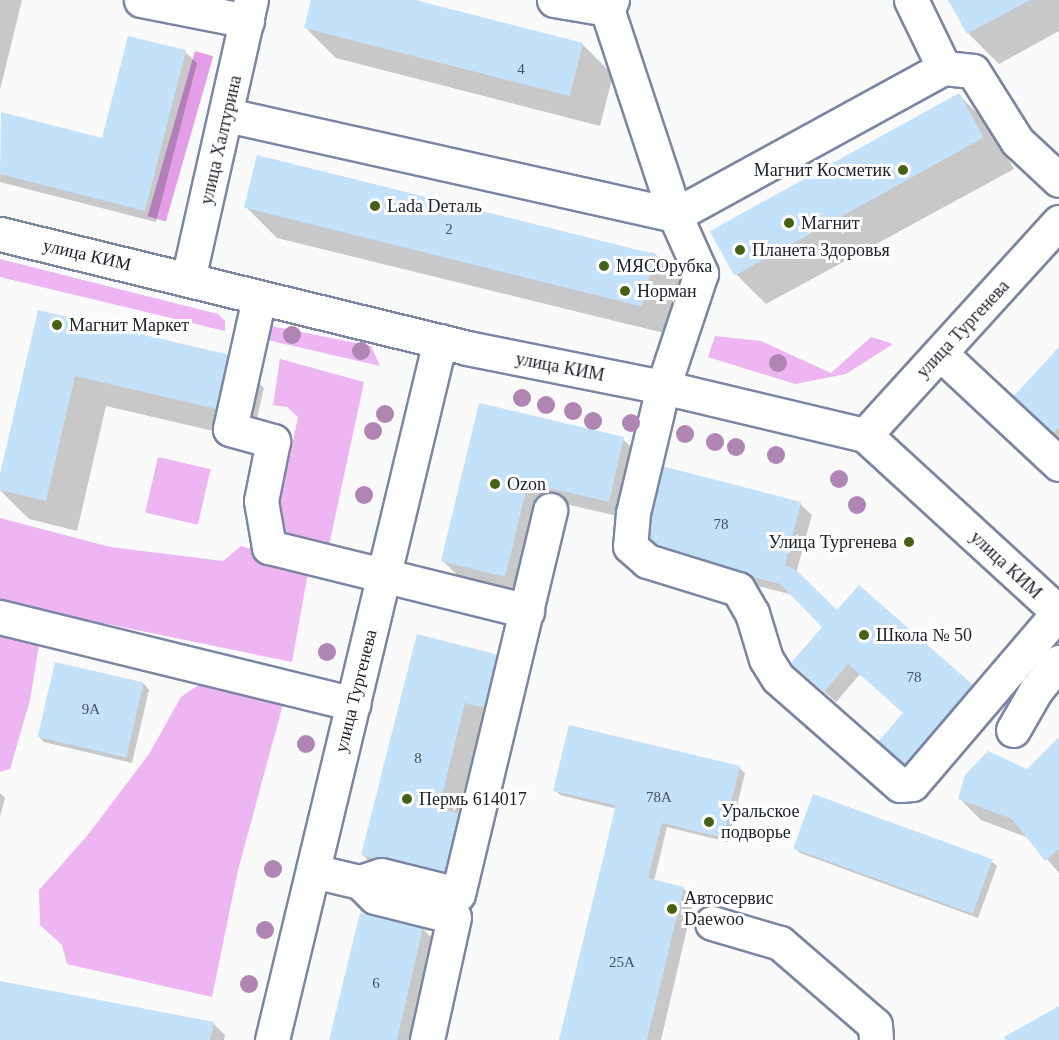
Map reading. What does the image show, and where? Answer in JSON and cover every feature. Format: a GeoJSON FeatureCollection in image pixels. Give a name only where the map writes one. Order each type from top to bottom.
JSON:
{"type":"FeatureCollection","features":[{"type":"Feature","properties":{"kind":"street"},"geometry":{"type":"LineString","coordinates":[[141,0],[249,10]]}},
{"type":"Feature","properties":{"kind":"street"},"geometry":{"type":"LineString","coordinates":[[554,0],[609,5],[675,215],[701,273],[663,387],[633,513],[630,546],[647,561],[738,589],[752,613],[766,659],[778,678],[900,785],[912,784],[1059,613]]}},
{"type":"Feature","properties":{"kind":"street"},"geometry":{"type":"LineString","coordinates":[[911,0],[944,68]]}},
{"type":"Feature","properties":{"kind":"street","name":"улица Халтурина"},"geometry":{"type":"LineString","coordinates":[[188,279],[249,10]]}},
{"type":"Feature","properties":{"kind":"street"},"geometry":{"type":"LineString","coordinates":[[227,115],[675,215],[944,68],[973,71],[1017,141],[1059,180]]}},
{"type":"Feature","properties":{"kind":"street","name":"улица Тургенева"},"geometry":{"type":"LineString","coordinates":[[866,435],[942,355],[1059,222]]}},
{"type":"Feature","properties":{"kind":"street","name":"улица КИМ"},"geometry":{"type":"LineString","coordinates":[[0,234],[440,341],[663,387],[866,435],[1059,613]]}},
{"type":"Feature","properties":{"kind":"street"},"geometry":{"type":"LineString","coordinates":[[259,298],[230,429],[273,441],[261,501],[269,547],[527,611]]}},
{"type":"Feature","properties":{"kind":"street","name":"улица Тургенева"},"geometry":{"type":"LineString","coordinates":[[272,1040],[440,341]]}},
{"type":"Feature","properties":{"kind":"street"},"geometry":{"type":"LineString","coordinates":[[942,355],[1055,453]]}},
{"type":"Feature","properties":{"kind":"street"},"geometry":{"type":"LineString","coordinates":[[313,871],[360,882],[381,875],[458,894],[550,510]]}},
{"type":"Feature","properties":{"kind":"street"},"geometry":{"type":"LineString","coordinates":[[0,617],[353,704]]}},
{"type":"Feature","properties":{"kind":"street"},"geometry":{"type":"LineString","coordinates":[[1013,730],[1036,690],[1059,662]]}},
{"type":"Feature","properties":{"kind":"street"},"geometry":{"type":"LineString","coordinates":[[360,882],[375,897],[454,917],[427,1040]]}},
{"type":"Feature","properties":{"kind":"street"},"geometry":{"type":"LineString","coordinates":[[712,923],[780,943],[875,1025],[876,1040]]}},
{"type":"Feature","properties":{"kind":"shaded area"},"geometry":{"type":"Polygon","coordinates":[[[195,51],[213,56],[166,222],[148,216],[195,51]]]}},
{"type":"Feature","properties":{"kind":"shaded area"},"geometry":{"type":"Polygon","coordinates":[[[0,259],[218,314],[225,321],[225,331],[0,277],[0,259]]]}},
{"type":"Feature","properties":{"kind":"shaded area"},"geometry":{"type":"Polygon","coordinates":[[[266,325],[371,346],[380,366],[259,338],[266,325]]]}},
{"type":"Feature","properties":{"kind":"shaded area"},"geometry":{"type":"Polygon","coordinates":[[[715,336],[761,341],[831,373],[871,337],[893,344],[846,374],[795,384],[708,357],[715,336]]]}},
{"type":"Feature","properties":{"kind":"shaded area"},"geometry":{"type":"Polygon","coordinates":[[[280,359],[364,382],[327,555],[284,534],[279,506],[298,417],[287,407],[273,405],[280,359]]]}},
{"type":"Feature","properties":{"kind":"shaded area"},"geometry":{"type":"Polygon","coordinates":[[[158,457],[211,469],[198,525],[145,513],[158,457]]]}},
{"type":"Feature","properties":{"kind":"shaded area"},"geometry":{"type":"Polygon","coordinates":[[[0,518],[110,547],[223,561],[241,546],[309,567],[292,662],[0,602],[0,518]]]}},
{"type":"Feature","properties":{"kind":"shaded area"},"geometry":{"type":"Polygon","coordinates":[[[0,635],[39,645],[30,700],[10,769],[0,772],[0,635]]]}},
{"type":"Feature","properties":{"kind":"shaded area"},"geometry":{"type":"Polygon","coordinates":[[[206,680],[286,693],[238,870],[212,997],[67,964],[62,945],[40,925],[39,890],[87,836],[149,754],[181,697],[206,680]]]}},
{"type":"Feature","properties":{"kind":"building"},"geometry":{"type":"Polygon","coordinates":[[[311,0],[415,0],[583,43],[570,96],[304,28],[311,0]]]}},
{"type":"Feature","properties":{"kind":"building"},"geometry":{"type":"Polygon","coordinates":[[[948,0],[1030,0],[967,34],[948,0]]]}},
{"type":"Feature","properties":{"kind":"building"},"geometry":{"type":"Polygon","coordinates":[[[128,36],[186,50],[145,211],[0,174],[1,112],[102,138],[128,36]]]}},
{"type":"Feature","properties":{"kind":"building"},"geometry":{"type":"Polygon","coordinates":[[[959,93],[984,138],[734,276],[710,231],[959,93]]]}},
{"type":"Feature","properties":{"kind":"building"},"geometry":{"type":"Polygon","coordinates":[[[257,155],[655,254],[642,307],[244,207],[257,155]]]}},
{"type":"Feature","properties":{"kind":"building"},"geometry":{"type":"Polygon","coordinates":[[[38,310],[234,356],[221,410],[75,376],[46,501],[0,490],[0,474],[38,310]]]}},
{"type":"Feature","properties":{"kind":"building"},"geometry":{"type":"Polygon","coordinates":[[[1059,347],[1059,427],[1049,438],[1009,401],[1059,347]]]}},
{"type":"Feature","properties":{"kind":"building"},"geometry":{"type":"Polygon","coordinates":[[[479,403],[624,437],[609,502],[528,483],[505,577],[441,561],[479,403]]]}},
{"type":"Feature","properties":{"kind":"building"},"geometry":{"type":"Polygon","coordinates":[[[662,466],[801,502],[785,565],[796,570],[837,610],[859,585],[980,691],[910,771],[878,742],[903,713],[848,664],[824,692],[791,663],[822,627],[780,584],[641,548],[662,466]]]}},
{"type":"Feature","properties":{"kind":"building"},"geometry":{"type":"Polygon","coordinates":[[[417,634],[503,656],[490,709],[465,703],[439,808],[459,814],[443,876],[361,855],[417,634]]]}},
{"type":"Feature","properties":{"kind":"building"},"geometry":{"type":"Polygon","coordinates":[[[55,662],[144,682],[126,757],[38,737],[55,662]]]}},
{"type":"Feature","properties":{"kind":"building"},"geometry":{"type":"Polygon","coordinates":[[[569,725],[740,766],[723,838],[662,823],[648,878],[684,887],[647,1040],[559,1040],[616,805],[553,791],[569,725]]]}},
{"type":"Feature","properties":{"kind":"building"},"geometry":{"type":"Polygon","coordinates":[[[1059,737],[1059,849],[1045,861],[1012,819],[958,799],[965,775],[988,751],[1027,769],[1059,737]]]}},
{"type":"Feature","properties":{"kind":"building"},"geometry":{"type":"Polygon","coordinates":[[[813,794],[992,859],[973,914],[793,849],[813,794]]]}},
{"type":"Feature","properties":{"kind":"building"},"geometry":{"type":"Polygon","coordinates":[[[360,913],[423,928],[397,1040],[329,1040],[360,913]]]}},
{"type":"Feature","properties":{"kind":"building"},"geometry":{"type":"Polygon","coordinates":[[[0,981],[214,1022],[210,1040],[0,1040],[0,981]]]}},
{"type":"Feature","properties":{"kind":"building"},"geometry":{"type":"Polygon","coordinates":[[[1059,1006],[1059,1040],[1005,1040],[1004,1037],[1059,1006]]]}},
{"type":"Feature","properties":{"kind":"place","name":"Магнит Косметик"},"geometry":{"type":"Point","coordinates":[903,170]}},
{"type":"Feature","properties":{"kind":"place","name":"Lada Dеталь"},"geometry":{"type":"Point","coordinates":[375,206]}},
{"type":"Feature","properties":{"kind":"place","name":"Магнит"},"geometry":{"type":"Point","coordinates":[789,223]}},
{"type":"Feature","properties":{"kind":"place","name":"Планета Здоровья"},"geometry":{"type":"Point","coordinates":[740,250]}},
{"type":"Feature","properties":{"kind":"place","name":"МЯСОрубка"},"geometry":{"type":"Point","coordinates":[604,266]}},
{"type":"Feature","properties":{"kind":"place","name":"Норман"},"geometry":{"type":"Point","coordinates":[625,291]}},
{"type":"Feature","properties":{"kind":"place","name":"Магнит Маркет"},"geometry":{"type":"Point","coordinates":[57,325]}},
{"type":"Feature","properties":{"kind":"place","name":"Ozon"},"geometry":{"type":"Point","coordinates":[495,484]}},
{"type":"Feature","properties":{"kind":"place","name":"Улица Тургенева"},"geometry":{"type":"Point","coordinates":[909,542]}},
{"type":"Feature","properties":{"kind":"place","name":"Школа № 50"},"geometry":{"type":"Point","coordinates":[864,635]}},
{"type":"Feature","properties":{"kind":"place","name":"Пермь 614017"},"geometry":{"type":"Point","coordinates":[407,799]}},
{"type":"Feature","properties":{"kind":"place","name":"Уральское подворье"},"geometry":{"type":"Point","coordinates":[709,822]}},
{"type":"Feature","properties":{"kind":"place","name":"Автосервис Daewoo"},"geometry":{"type":"Point","coordinates":[672,909]}}]}
